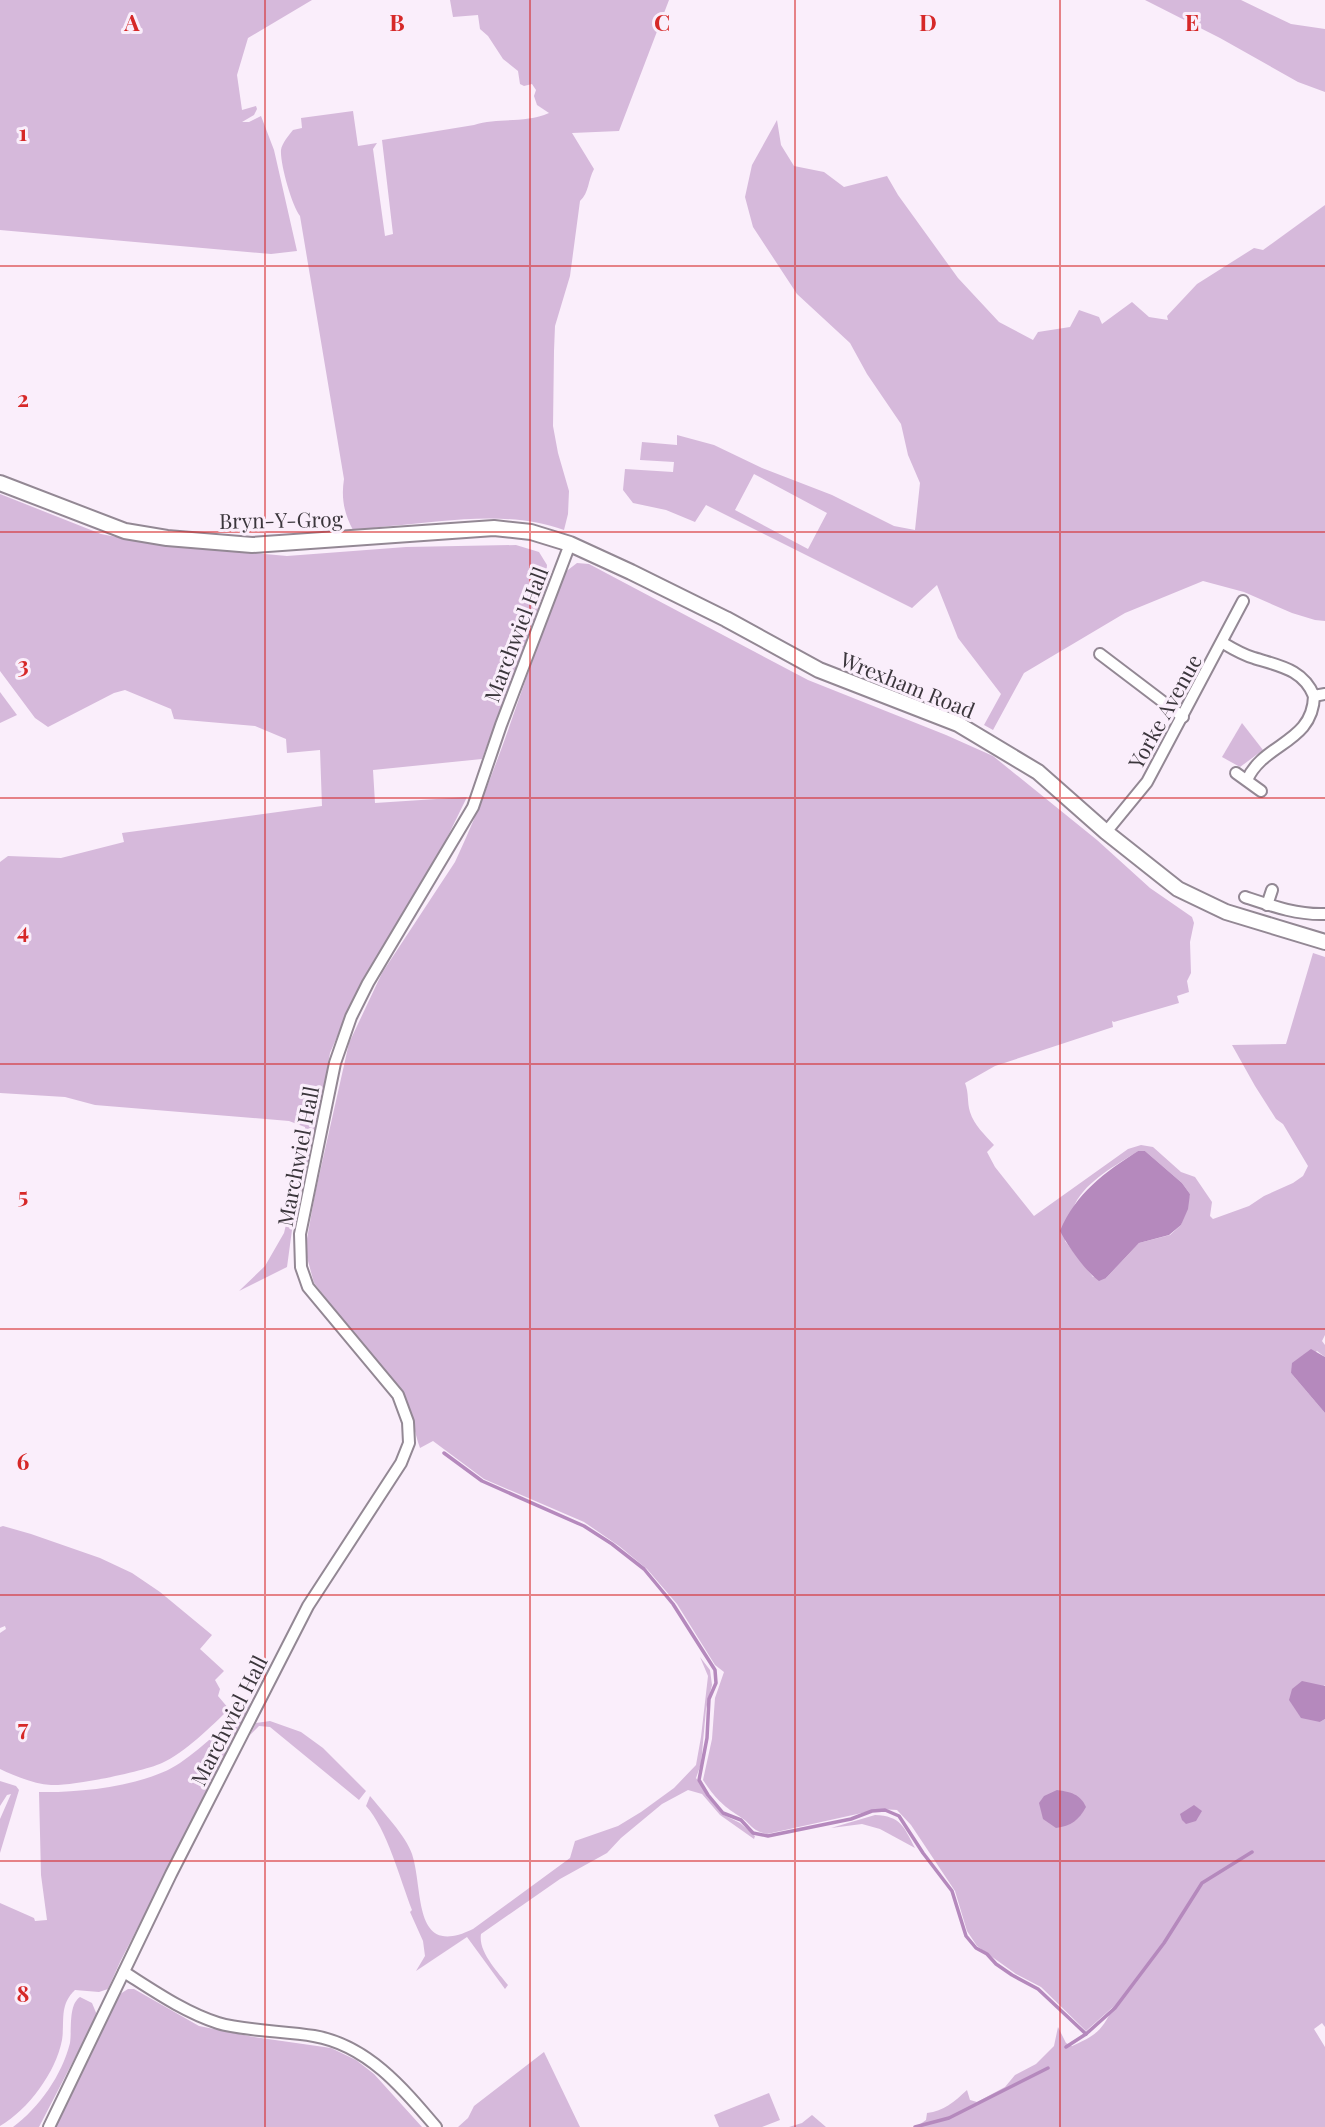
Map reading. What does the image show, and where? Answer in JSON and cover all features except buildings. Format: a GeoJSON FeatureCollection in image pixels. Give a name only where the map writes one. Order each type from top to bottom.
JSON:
{"type":"FeatureCollection","features":[{"type":"Feature","properties":{"kind":"main road","name":"Bryn-Y-Grog"},"geometry":{"type":"LineString","coordinates":[[0,483],[125,531],[167,538],[252,545],[495,528],[531,532],[570,544]]}},
{"type":"Feature","properties":{"kind":"main road","name":"Wrexham Road"},"geometry":{"type":"LineString","coordinates":[[570,544],[667,589],[819,670],[958,724],[1038,772],[1106,832],[1178,889],[1226,912],[1325,942]]}},
{"type":"Feature","properties":{"kind":"street","name":"Marchwiel Hall"},"geometry":{"type":"LineString","coordinates":[[49,2127],[171,1874],[308,1606],[401,1463],[409,1443],[408,1422],[398,1395],[308,1287],[301,1267],[300,1234],[335,1063],[351,1017],[473,807],[501,725],[570,544]]}},
{"type":"Feature","properties":{"kind":"street","name":"Yorke Avenue"},"geometry":{"type":"LineString","coordinates":[[1106,832],[1147,782],[1243,601]]}},
{"type":"Feature","properties":{"kind":"street"},"geometry":{"type":"LineString","coordinates":[[1223,643],[1244,654],[1292,670],[1320,695],[1303,730],[1252,767],[1247,780]]}},
{"type":"Feature","properties":{"kind":"street"},"geometry":{"type":"LineString","coordinates":[[1100,654],[1183,717]]}},
{"type":"Feature","properties":{"kind":"street"},"geometry":{"type":"LineString","coordinates":[[1128,674],[1135,663]]}},
{"type":"Feature","properties":{"kind":"street"},"geometry":{"type":"LineString","coordinates":[[1236,773],[1261,791]]}},
{"type":"Feature","properties":{"kind":"street"},"geometry":{"type":"LineString","coordinates":[[1267,905],[1272,890]]}},
{"type":"Feature","properties":{"kind":"street"},"geometry":{"type":"LineString","coordinates":[[1245,897],[1308,914],[1325,914]]}},
{"type":"Feature","properties":{"kind":"street"},"geometry":{"type":"LineString","coordinates":[[124,1972],[170,2002],[219,2024],[317,2036],[351,2049],[398,2082],[436,2127]]}},
{"type":"Feature","properties":{"kind":"shaded area"},"geometry":{"type":"Polygon","coordinates":[[[0,0],[312,0],[248,38],[237,75],[242,110],[256,106],[257,109],[254,115],[242,122],[249,122],[261,116],[274,150],[297,251],[271,254],[0,230],[0,0]]]}},
{"type":"Feature","properties":{"kind":"shaded area"},"geometry":{"type":"Polygon","coordinates":[[[450,0],[669,0],[619,131],[572,133],[594,169],[580,201],[570,276],[555,326],[553,426],[569,491],[564,530],[522,520],[478,519],[353,530],[344,505],[344,479],[300,216],[287,184],[281,150],[293,130],[302,128],[301,118],[353,111],[358,146],[377,143],[373,149],[385,236],[393,234],[382,140],[549,113],[537,105],[534,96],[536,90],[532,84],[520,84],[518,71],[503,59],[480,29],[478,15],[453,17],[450,0]]]}},
{"type":"Feature","properties":{"kind":"shaded area"},"geometry":{"type":"Polygon","coordinates":[[[1145,0],[1241,0],[1291,24],[1325,29],[1325,92],[1298,82],[1145,0]]]}},
{"type":"Feature","properties":{"kind":"shaded area"},"geometry":{"type":"Polygon","coordinates":[[[777,120],[781,145],[794,166],[824,172],[844,187],[887,176],[958,278],[999,322],[1033,340],[1038,332],[1070,327],[1079,310],[1099,317],[1102,324],[1132,302],[1149,317],[1168,320],[1167,316],[1197,284],[1254,248],[1263,250],[1325,205],[1325,621],[1292,613],[1244,592],[1203,581],[1125,613],[1024,673],[993,730],[984,725],[1001,694],[958,638],[937,585],[912,608],[706,505],[695,522],[666,510],[633,503],[623,490],[625,469],[673,472],[674,462],[640,460],[642,442],[677,445],[677,435],[714,445],[762,468],[832,495],[894,526],[915,530],[920,483],[908,455],[901,424],[867,374],[850,343],[797,294],[753,227],[745,197],[752,165],[777,120]],[[754,474],[735,510],[808,549],[827,513],[754,474]]]}},
{"type":"Feature","properties":{"kind":"shaded area"},"geometry":{"type":"Polygon","coordinates":[[[0,494],[101,534],[153,544],[287,556],[406,547],[516,545],[539,552],[547,565],[545,590],[482,759],[373,770],[375,803],[467,797],[445,842],[349,1009],[330,1053],[292,1230],[287,1267],[239,1291],[265,1266],[284,1233],[306,1143],[305,1127],[289,1121],[95,1105],[65,1097],[0,1093],[0,862],[8,856],[61,858],[124,842],[122,833],[322,806],[320,750],[287,753],[286,739],[255,726],[174,719],[171,709],[125,690],[48,727],[35,718],[0,671],[0,494]]]}},
{"type":"Feature","properties":{"kind":"shaded area"},"geometry":{"type":"Polygon","coordinates":[[[577,563],[589,564],[808,680],[993,756],[1097,840],[1150,888],[1192,917],[1194,923],[1190,942],[1191,973],[1187,981],[1189,992],[1177,996],[1179,1003],[1112,1021],[1113,1027],[995,1066],[965,1083],[972,1117],[994,1145],[987,1152],[995,1167],[1034,1216],[1128,1149],[1141,1145],[1153,1147],[1181,1172],[1195,1177],[1212,1202],[1210,1216],[1213,1219],[1249,1206],[1303,1176],[1308,1166],[1283,1124],[1276,1119],[1255,1086],[1232,1045],[1286,1044],[1313,953],[1325,957],[1325,1335],[1322,1341],[1325,1345],[1325,1357],[1317,1351],[1291,1373],[1325,1413],[1325,1686],[1320,1722],[1325,1719],[1325,2027],[1322,2023],[1314,2029],[1325,2047],[1325,2127],[916,2127],[926,2120],[927,2113],[948,2105],[967,2090],[970,2100],[977,2102],[1005,2087],[1015,2075],[1036,2064],[1054,2046],[1058,2027],[1066,2043],[1072,2046],[1087,2039],[1102,2027],[1113,2007],[1086,2031],[1041,1987],[1016,1974],[977,1946],[967,1931],[955,1891],[911,1825],[897,1810],[880,1809],[767,1834],[754,1829],[723,1805],[703,1780],[712,1739],[715,1698],[724,1672],[715,1665],[677,1604],[647,1569],[584,1522],[484,1479],[433,1441],[420,1448],[405,1397],[314,1283],[305,1250],[349,1043],[382,973],[455,862],[499,755],[564,573],[577,563]],[[1138,1151],[1103,1174],[1080,1195],[1075,1204],[1065,1241],[1093,1277],[1106,1278],[1139,1243],[1170,1235],[1181,1225],[1190,1194],[1182,1183],[1145,1151],[1138,1151]]]}},
{"type":"Feature","properties":{"kind":"shaded area"},"geometry":{"type":"Polygon","coordinates":[[[0,692],[17,715],[0,723],[0,692]]]}},
{"type":"Feature","properties":{"kind":"shaded area"},"geometry":{"type":"Polygon","coordinates":[[[1242,723],[1263,750],[1240,767],[1222,757],[1242,723]]]}},
{"type":"Feature","properties":{"kind":"shaded area"},"geometry":{"type":"Polygon","coordinates":[[[1138,1151],[1145,1151],[1182,1183],[1190,1194],[1188,1209],[1181,1225],[1169,1235],[1139,1243],[1106,1278],[1099,1281],[1077,1258],[1060,1231],[1074,1205],[1083,1195],[1114,1167],[1138,1151]]]}},
{"type":"Feature","properties":{"kind":"shaded area"},"geometry":{"type":"Polygon","coordinates":[[[1311,1349],[1325,1357],[1325,1413],[1291,1373],[1292,1363],[1311,1349]]]}},
{"type":"Feature","properties":{"kind":"shaded area"},"geometry":{"type":"Polygon","coordinates":[[[0,1527],[100,1558],[132,1573],[160,1592],[212,1635],[200,1649],[224,1671],[215,1680],[220,1689],[218,1696],[229,1709],[179,1753],[162,1763],[139,1770],[91,1781],[51,1785],[18,1777],[0,1769],[0,1633],[6,1629],[5,1626],[0,1628],[0,1527]]]}},
{"type":"Feature","properties":{"kind":"shaded area"},"geometry":{"type":"Polygon","coordinates":[[[700,1657],[710,1670],[712,1685],[706,1709],[701,1764],[696,1778],[722,1814],[740,1823],[755,1836],[754,1839],[720,1815],[702,1794],[688,1790],[662,1804],[607,1853],[560,1879],[481,1934],[486,1955],[508,1985],[505,1989],[467,1937],[416,1971],[425,1956],[423,1941],[410,1912],[412,1910],[387,1841],[366,1806],[370,1796],[409,1847],[416,1869],[420,1902],[430,1928],[439,1935],[453,1936],[473,1929],[570,1858],[575,1841],[618,1826],[641,1812],[674,1788],[696,1765],[708,1676],[700,1657]]]}},
{"type":"Feature","properties":{"kind":"shaded area"},"geometry":{"type":"Polygon","coordinates":[[[1302,1681],[1325,1686],[1325,1719],[1320,1722],[1301,1718],[1289,1700],[1292,1689],[1302,1681]]]}},
{"type":"Feature","properties":{"kind":"shaded area"},"geometry":{"type":"Polygon","coordinates":[[[250,1703],[242,1725],[108,1989],[99,1992],[75,1990],[70,1996],[65,2007],[62,2040],[54,2065],[30,2100],[0,2126],[0,1903],[34,1918],[35,1921],[47,1920],[41,1875],[39,1792],[112,1787],[166,1771],[198,1749],[250,1703]]]}},
{"type":"Feature","properties":{"kind":"shaded area"},"geometry":{"type":"Polygon","coordinates":[[[270,1721],[301,1732],[323,1748],[366,1791],[359,1800],[270,1727],[259,1726],[250,1735],[256,1723],[270,1721]]]}},
{"type":"Feature","properties":{"kind":"shaded area"},"geometry":{"type":"Polygon","coordinates":[[[0,1781],[16,1786],[19,1790],[0,1853],[0,1819],[11,1794],[7,1795],[0,1806],[0,1781]]]}},
{"type":"Feature","properties":{"kind":"shaded area"},"geometry":{"type":"Polygon","coordinates":[[[1057,1790],[1074,1794],[1086,1807],[1074,1822],[1056,1828],[1043,1819],[1039,1803],[1044,1796],[1057,1790]]]}},
{"type":"Feature","properties":{"kind":"shaded area"},"geometry":{"type":"Polygon","coordinates":[[[1194,1805],[1202,1811],[1196,1821],[1186,1824],[1180,1814],[1194,1805]]]}},
{"type":"Feature","properties":{"kind":"shaded area"},"geometry":{"type":"Polygon","coordinates":[[[875,1815],[891,1818],[901,1824],[915,1848],[880,1829],[862,1824],[831,1828],[875,1815]]]}},
{"type":"Feature","properties":{"kind":"shaded area"},"geometry":{"type":"Polygon","coordinates":[[[128,1989],[134,1989],[199,2026],[331,2048],[356,2060],[374,2074],[422,2127],[53,2127],[117,1996],[128,1989]]]}},
{"type":"Feature","properties":{"kind":"shaded area"},"geometry":{"type":"Polygon","coordinates":[[[80,1997],[92,2003],[97,2015],[39,2127],[13,2127],[40,2101],[55,2079],[70,2043],[71,2018],[76,2001],[80,1997]]]}},
{"type":"Feature","properties":{"kind":"shaded area"},"geometry":{"type":"Polygon","coordinates":[[[544,2052],[580,2127],[458,2127],[468,2118],[474,2106],[544,2052]]]}},
{"type":"Feature","properties":{"kind":"shaded area"},"geometry":{"type":"Polygon","coordinates":[[[769,2093],[780,2120],[762,2127],[719,2127],[714,2115],[769,2093]]]}},
{"type":"Feature","properties":{"kind":"shaded area"},"geometry":{"type":"Polygon","coordinates":[[[812,2115],[826,2127],[789,2127],[802,2123],[812,2115]]]}},
{"type":"Feature","properties":{"kind":"waterway"},"geometry":{"type":"LineString","coordinates":[[444,1453],[482,1481],[584,1526],[612,1544],[644,1569],[673,1604],[715,1670],[716,1683],[709,1699],[707,1738],[699,1780],[723,1813],[741,1820],[753,1833],[768,1836],[851,1819],[872,1811],[885,1810],[899,1816],[952,1891],[966,1936],[976,1948],[1012,1975],[1038,1989],[1086,2034]]}},
{"type":"Feature","properties":{"kind":"waterway"},"geometry":{"type":"LineString","coordinates":[[1066,2047],[1086,2034],[1115,2008],[1164,1943],[1202,1883],[1252,1852]]}},
{"type":"Feature","properties":{"kind":"waterway"},"geometry":{"type":"LineString","coordinates":[[915,2127],[949,2118],[1048,2068]]}}]}
